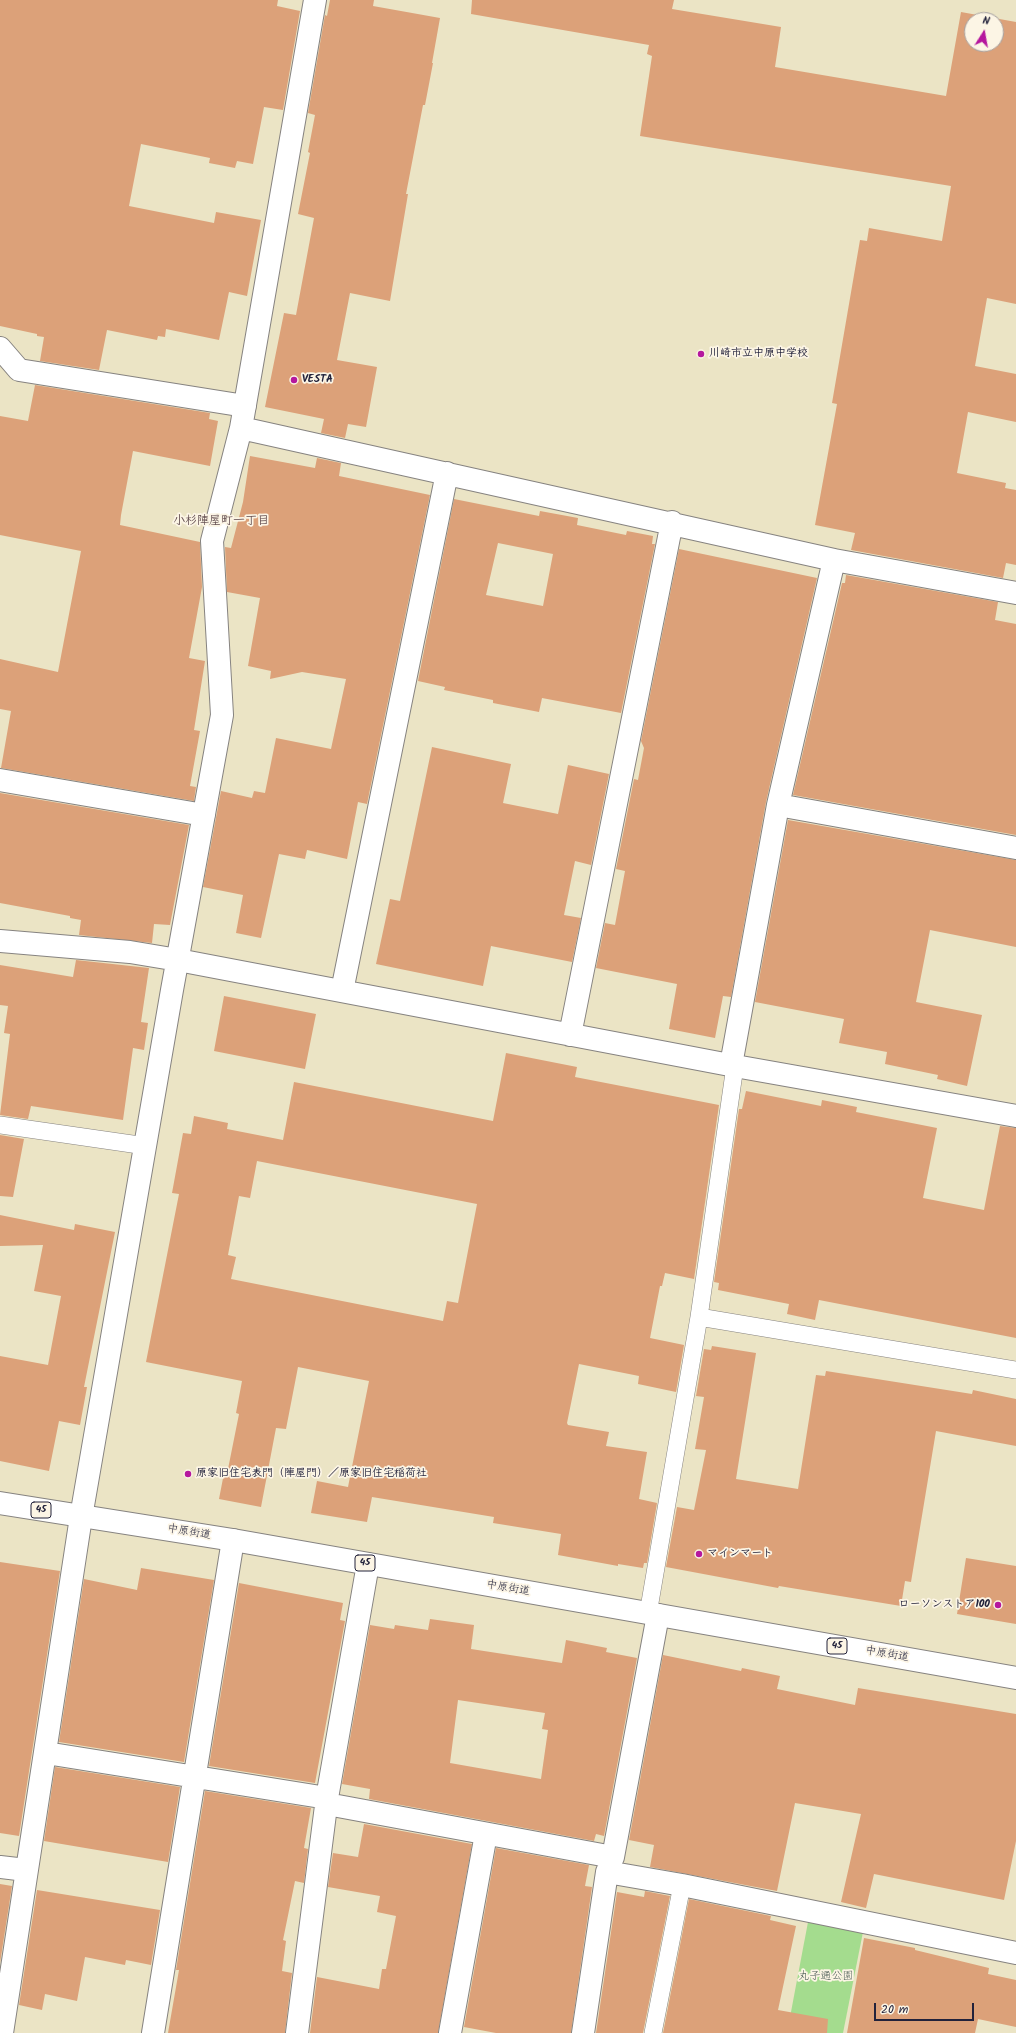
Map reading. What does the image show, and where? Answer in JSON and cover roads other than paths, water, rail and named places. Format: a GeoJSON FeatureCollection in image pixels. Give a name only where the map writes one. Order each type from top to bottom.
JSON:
{"type":"FeatureCollection","features":[{"type":"Feature","properties":{"kind":"street"},"geometry":{"type":"LineString","coordinates":[[2,2033],[81,1517],[222,715],[212,541],[241,428],[315,0]]}},
{"type":"Feature","properties":{"kind":"street"},"geometry":{"type":"LineString","coordinates":[[0,348],[19,370],[245,406]]}},
{"type":"Feature","properties":{"kind":"street"},"geometry":{"type":"LineString","coordinates":[[241,428],[672,522],[834,560],[1016,593]]}},
{"type":"Feature","properties":{"kind":"street"},"geometry":{"type":"LineString","coordinates":[[342,991],[447,473]]}},
{"type":"Feature","properties":{"kind":"street"},"geometry":{"type":"LineString","coordinates":[[570,1035],[672,522]]}},
{"type":"Feature","properties":{"kind":"street"},"geometry":{"type":"LineString","coordinates":[[733,1065],[778,806],[834,560]]}},
{"type":"Feature","properties":{"kind":"street"},"geometry":{"type":"LineString","coordinates":[[0,780],[204,815]]}},
{"type":"Feature","properties":{"kind":"street"},"geometry":{"type":"LineString","coordinates":[[778,806],[1016,848]]}},
{"type":"Feature","properties":{"kind":"street"},"geometry":{"type":"LineString","coordinates":[[0,941],[130,952],[178,960],[570,1035],[1016,1116]]}},
{"type":"Feature","properties":{"kind":"street","name":"中原街道"},"geometry":{"type":"LineString","coordinates":[[0,1503],[233,1540],[1016,1678]]}},
{"type":"Feature","properties":{"kind":"street"},"geometry":{"type":"LineString","coordinates":[[153,2033],[233,1540]]}},
{"type":"Feature","properties":{"kind":"street"},"geometry":{"type":"LineString","coordinates":[[297,2033],[327,1801],[368,1564]]}},
{"type":"Feature","properties":{"kind":"street"},"geometry":{"type":"LineString","coordinates":[[583,2033],[610,1864],[653,1614]]}},
{"type":"Feature","properties":{"kind":"street"},"geometry":{"type":"LineString","coordinates":[[46,1752],[194,1776],[327,1801],[486,1834],[610,1864],[682,1885],[1016,1954]]}},
{"type":"Feature","properties":{"kind":"street"},"geometry":{"type":"LineString","coordinates":[[450,2033],[486,1834]]}},
{"type":"Feature","properties":{"kind":"street"},"geometry":{"type":"LineString","coordinates":[[0,1867],[26,1870]]}},
{"type":"Feature","properties":{"kind":"lane"},"geometry":{"type":"LineString","coordinates":[[653,1614],[699,1317],[733,1065]]}},
{"type":"Feature","properties":{"kind":"lane"},"geometry":{"type":"LineString","coordinates":[[0,1125],[146,1146]]}},
{"type":"Feature","properties":{"kind":"lane"},"geometry":{"type":"LineString","coordinates":[[699,1317],[1016,1370]]}},
{"type":"Feature","properties":{"kind":"lane"},"geometry":{"type":"LineString","coordinates":[[653,2033],[682,1885]]}},
{"type":"Feature","properties":{"kind":"place","name":"川崎市立中原中学校"},"geometry":{"type":"Point","coordinates":[701,354]}},
{"type":"Feature","properties":{"kind":"place","name":"VESTA"},"geometry":{"type":"Point","coordinates":[294,380]}},
{"type":"Feature","properties":{"kind":"place","name":"原家旧住宅表門（陣屋門）／原家旧住宅稲荷社"},"geometry":{"type":"Point","coordinates":[188,1474]}},
{"type":"Feature","properties":{"kind":"place","name":"マインマート"},"geometry":{"type":"Point","coordinates":[699,1554]}},
{"type":"Feature","properties":{"kind":"place","name":"ローソンストア100"},"geometry":{"type":"Point","coordinates":[998,1605]}},
{"type":"Feature","properties":{"kind":"district","name":"小杉陣屋町一丁目"},"geometry":{"type":"Point","coordinates":[221,522]}},
{"type":"Feature","properties":{"kind":"park label","name":"丸子通公園"},"geometry":{"type":"Point","coordinates":[826,1977]}}]}
